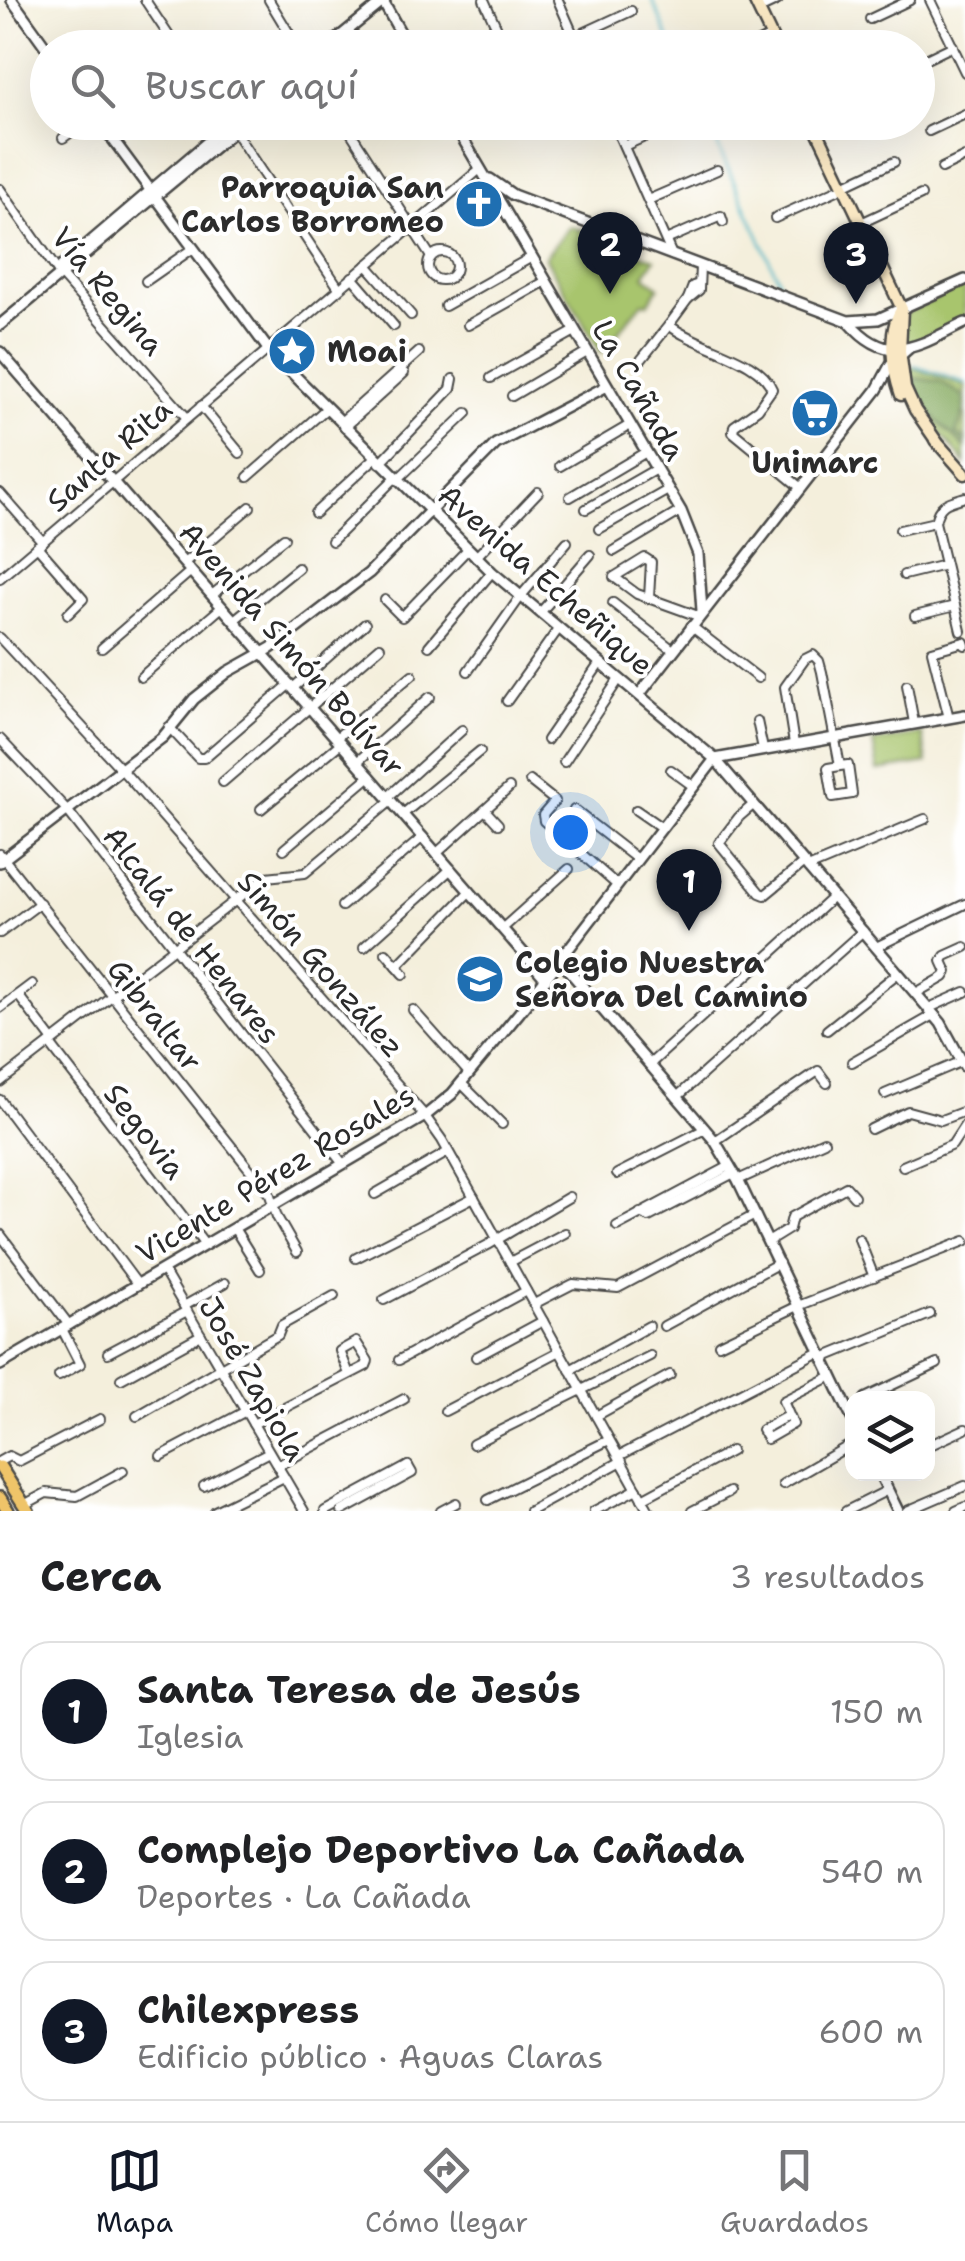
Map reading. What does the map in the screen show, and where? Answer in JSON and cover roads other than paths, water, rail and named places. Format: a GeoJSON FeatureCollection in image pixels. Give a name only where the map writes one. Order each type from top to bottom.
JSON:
{"type":"FeatureCollection","features":[{"type":"Feature","properties":{"kind":"main road"},"geometry":{"type":"LineString","coordinates":[[756,5],[768,30]]}},
{"type":"Feature","properties":{"kind":"main road"},"geometry":{"type":"LineString","coordinates":[[820,140],[840,188],[902,309],[895,321],[906,388],[915,410],[937,442]]}},
{"type":"Feature","properties":{"kind":"main road"},"geometry":{"type":"LineString","coordinates":[[899,353],[897,382],[912,414],[964,471]]}},
{"type":"Feature","properties":{"kind":"main road"},"geometry":{"type":"LineString","coordinates":[[881,384],[892,379],[897,382]]}},
{"type":"Feature","properties":{"kind":"main road"},"geometry":{"type":"LineString","coordinates":[[0,1464],[26,1508]]}},
{"type":"Feature","properties":{"kind":"main road"},"geometry":{"type":"LineString","coordinates":[[0,1498],[8,1511]]}},
{"type":"Feature","properties":{"kind":"street"},"geometry":{"type":"LineString","coordinates":[[12,0],[34,30]]}},
{"type":"Feature","properties":{"kind":"street"},"geometry":{"type":"LineString","coordinates":[[145,0],[165,30]]}},
{"type":"Feature","properties":{"kind":"street"},"geometry":{"type":"LineString","coordinates":[[268,0],[287,30]]}},
{"type":"Feature","properties":{"kind":"street"},"geometry":{"type":"LineString","coordinates":[[347,30],[383,0],[399,30]]}},
{"type":"Feature","properties":{"kind":"street"},"geometry":{"type":"LineString","coordinates":[[484,0],[498,30]]}},
{"type":"Feature","properties":{"kind":"street"},"geometry":{"type":"LineString","coordinates":[[558,0],[571,30]]}},
{"type":"Feature","properties":{"kind":"street"},"geometry":{"type":"LineString","coordinates":[[756,5],[778,0]]}},
{"type":"Feature","properties":{"kind":"street"},"geometry":{"type":"LineString","coordinates":[[870,20],[910,0]]}},
{"type":"Feature","properties":{"kind":"street"},"geometry":{"type":"LineString","coordinates":[[930,0],[964,67]]}},
{"type":"Feature","properties":{"kind":"street"},"geometry":{"type":"LineString","coordinates":[[590,30],[632,11]]}},
{"type":"Feature","properties":{"kind":"street"},"geometry":{"type":"LineString","coordinates":[[935,55],[953,46]]}},
{"type":"Feature","properties":{"kind":"street"},"geometry":{"type":"LineString","coordinates":[[935,127],[965,114]]}},
{"type":"Feature","properties":{"kind":"street","name":"Avenida Echeñique"},"geometry":{"type":"LineString","coordinates":[[113,140],[268,349],[492,572],[715,759],[932,1012],[964,1062]]}},
{"type":"Feature","properties":{"kind":"street"},"geometry":{"type":"LineString","coordinates":[[0,324],[221,140]]}},
{"type":"Feature","properties":{"kind":"street"},"geometry":{"type":"LineString","coordinates":[[242,140],[339,288]]}},
{"type":"Feature","properties":{"kind":"street"},"geometry":{"type":"LineString","coordinates":[[355,140],[431,257]]}},
{"type":"Feature","properties":{"kind":"street","name":"La Cañada"},"geometry":{"type":"LineString","coordinates":[[463,140],[680,512],[698,554],[703,586],[700,614]]}},
{"type":"Feature","properties":{"kind":"street"},"geometry":{"type":"LineString","coordinates":[[621,140],[672,255]]}},
{"type":"Feature","properties":{"kind":"street"},"geometry":{"type":"LineString","coordinates":[[624,146],[638,140]]}},
{"type":"Feature","properties":{"kind":"street"},"geometry":{"type":"LineString","coordinates":[[942,168],[965,157]]}},
{"type":"Feature","properties":{"kind":"street"},"geometry":{"type":"LineString","coordinates":[[775,218],[894,162]]}},
{"type":"Feature","properties":{"kind":"street"},"geometry":{"type":"LineString","coordinates":[[480,169],[513,195],[848,321],[872,321],[965,280]]}},
{"type":"Feature","properties":{"kind":"street","name":"Santa Rita"},"geometry":{"type":"LineString","coordinates":[[0,578],[480,169]]}},
{"type":"Feature","properties":{"kind":"street"},"geometry":{"type":"LineString","coordinates":[[648,200],[717,170]]}},
{"type":"Feature","properties":{"kind":"street","name":"Vía Regina"},"geometry":{"type":"LineString","coordinates":[[0,189],[60,273],[187,418]]}},
{"type":"Feature","properties":{"kind":"street"},"geometry":{"type":"LineString","coordinates":[[861,223],[921,194]]}},
{"type":"Feature","properties":{"kind":"street"},"geometry":{"type":"LineString","coordinates":[[504,208],[505,200],[513,195]]}},
{"type":"Feature","properties":{"kind":"street"},"geometry":{"type":"LineString","coordinates":[[666,240],[721,216],[723,222]]}},
{"type":"Feature","properties":{"kind":"street"},"geometry":{"type":"LineString","coordinates":[[146,281],[192,249]]}},
{"type":"Feature","properties":{"kind":"street"},"geometry":{"type":"LineString","coordinates":[[445,306],[532,257]]}},
{"type":"Feature","properties":{"kind":"street"},"geometry":{"type":"LineString","coordinates":[[367,264],[411,316]]}},
{"type":"Feature","properties":{"kind":"street"},"geometry":{"type":"LineString","coordinates":[[641,360],[687,301],[689,292],[699,284],[700,266]]}},
{"type":"Feature","properties":{"kind":"street"},"geometry":{"type":"LineString","coordinates":[[352,277],[394,326]]}},
{"type":"Feature","properties":{"kind":"street"},"geometry":{"type":"LineString","coordinates":[[468,324],[546,281]]}},
{"type":"Feature","properties":{"kind":"street"},"geometry":{"type":"LineString","coordinates":[[848,321],[863,337],[899,353]]}},
{"type":"Feature","properties":{"kind":"street"},"geometry":{"type":"LineString","coordinates":[[863,337],[872,321]]}},
{"type":"Feature","properties":{"kind":"street"},"geometry":{"type":"LineString","coordinates":[[638,695],[881,384],[899,353],[965,323]]}},
{"type":"Feature","properties":{"kind":"street"},"geometry":{"type":"LineString","coordinates":[[670,325],[683,337],[759,370],[771,384],[763,404],[734,426],[733,432],[801,488]]}},
{"type":"Feature","properties":{"kind":"street"},"geometry":{"type":"LineString","coordinates":[[491,378],[575,331]]}},
{"type":"Feature","properties":{"kind":"street","name":"Avenida Simón Bolívar"},"geometry":{"type":"LineString","coordinates":[[0,352],[546,979]]}},
{"type":"Feature","properties":{"kind":"street"},"geometry":{"type":"LineString","coordinates":[[343,425],[419,352]]}},
{"type":"Feature","properties":{"kind":"street"},"geometry":{"type":"LineString","coordinates":[[512,396],[587,352]]}},
{"type":"Feature","properties":{"kind":"street"},"geometry":{"type":"LineString","coordinates":[[343,425],[404,373]]}},
{"type":"Feature","properties":{"kind":"street"},"geometry":{"type":"LineString","coordinates":[[315,513],[378,460],[451,388],[453,379]]}},
{"type":"Feature","properties":{"kind":"street"},"geometry":{"type":"LineString","coordinates":[[1,858],[163,737],[194,699],[228,672],[264,654],[369,573],[507,438],[607,386]]}},
{"type":"Feature","properties":{"kind":"street","name":"Santa Rita"},"geometry":{"type":"LineString","coordinates":[[201,406],[240,452]]}},
{"type":"Feature","properties":{"kind":"street"},"geometry":{"type":"LineString","coordinates":[[248,477],[327,408]]}},
{"type":"Feature","properties":{"kind":"street"},"geometry":{"type":"LineString","coordinates":[[332,541],[466,412]]}},
{"type":"Feature","properties":{"kind":"street"},"geometry":{"type":"LineString","coordinates":[[560,466],[630,426]]}},
{"type":"Feature","properties":{"kind":"street"},"geometry":{"type":"LineString","coordinates":[[570,497],[646,452]]}},
{"type":"Feature","properties":{"kind":"street"},"geometry":{"type":"LineString","coordinates":[[586,509],[656,469]]}},
{"type":"Feature","properties":{"kind":"street"},"geometry":{"type":"LineString","coordinates":[[599,530],[668,490]]}},
{"type":"Feature","properties":{"kind":"street"},"geometry":{"type":"LineString","coordinates":[[385,600],[402,617],[538,492]]}},
{"type":"Feature","properties":{"kind":"street"},"geometry":{"type":"LineString","coordinates":[[0,493],[83,599],[68,614]]}},
{"type":"Feature","properties":{"kind":"street"},"geometry":{"type":"LineString","coordinates":[[960,631],[935,522],[943,503],[965,497]]}},
{"type":"Feature","properties":{"kind":"street"},"geometry":{"type":"LineString","coordinates":[[102,648],[250,507]]}},
{"type":"Feature","properties":{"kind":"street"},"geometry":{"type":"LineString","coordinates":[[614,550],[680,512]]}},
{"type":"Feature","properties":{"kind":"street"},"geometry":{"type":"LineString","coordinates":[[900,530],[935,522]]}},
{"type":"Feature","properties":{"kind":"street"},"geometry":{"type":"LineString","coordinates":[[212,595],[284,538]]}},
{"type":"Feature","properties":{"kind":"street"},"geometry":{"type":"LineString","coordinates":[[468,672],[521,596],[567,542]]}},
{"type":"Feature","properties":{"kind":"street"},"geometry":{"type":"LineString","coordinates":[[540,613],[590,555]]}},
{"type":"Feature","properties":{"kind":"street"},"geometry":{"type":"LineString","coordinates":[[649,598],[651,562],[644,558],[614,577],[649,598],[700,614]]}},
{"type":"Feature","properties":{"kind":"street"},"geometry":{"type":"LineString","coordinates":[[904,575],[945,565]]}},
{"type":"Feature","properties":{"kind":"street"},"geometry":{"type":"LineString","coordinates":[[234,620],[298,568]]}},
{"type":"Feature","properties":{"kind":"street"},"geometry":{"type":"LineString","coordinates":[[429,646],[492,572]]}},
{"type":"Feature","properties":{"kind":"street","name":"La Cañada"},"geometry":{"type":"LineString","coordinates":[[703,586],[712,598]]}},
{"type":"Feature","properties":{"kind":"street"},"geometry":{"type":"LineString","coordinates":[[613,603],[673,650]]}},
{"type":"Feature","properties":{"kind":"street"},"geometry":{"type":"LineString","coordinates":[[916,616],[954,606]]}},
{"type":"Feature","properties":{"kind":"street"},"geometry":{"type":"LineString","coordinates":[[141,677],[222,607]]}},
{"type":"Feature","properties":{"kind":"street"},"geometry":{"type":"LineString","coordinates":[[169,728],[198,758],[204,758],[365,624]]}},
{"type":"Feature","properties":{"kind":"street"},"geometry":{"type":"LineString","coordinates":[[691,626],[758,678]]}},
{"type":"Feature","properties":{"kind":"street"},"geometry":{"type":"LineString","coordinates":[[507,702],[560,628]]}},
{"type":"Feature","properties":{"kind":"street","name":"Simón González"},"geometry":{"type":"LineString","coordinates":[[0,638],[122,770],[425,1116],[646,1505]]}},
{"type":"Feature","properties":{"kind":"street"},"geometry":{"type":"LineString","coordinates":[[949,718],[932,651],[964,642],[965,645]]}},
{"type":"Feature","properties":{"kind":"street"},"geometry":{"type":"LineString","coordinates":[[223,782],[380,646]]}},
{"type":"Feature","properties":{"kind":"street"},"geometry":{"type":"LineString","coordinates":[[794,744],[785,688],[804,658],[813,655],[822,672],[840,766]]}},
{"type":"Feature","properties":{"kind":"street"},"geometry":{"type":"LineString","coordinates":[[547,740],[600,662]]}},
{"type":"Feature","properties":{"kind":"street"},"geometry":{"type":"LineString","coordinates":[[261,810],[412,675]]}},
{"type":"Feature","properties":{"kind":"street"},"geometry":{"type":"LineString","coordinates":[[564,762],[619,679]]}},
{"type":"Feature","properties":{"kind":"street"},"geometry":{"type":"LineString","coordinates":[[907,684],[914,723]]}},
{"type":"Feature","properties":{"kind":"street"},"geometry":{"type":"LineString","coordinates":[[357,762],[430,697]]}},
{"type":"Feature","properties":{"kind":"street"},"geometry":{"type":"LineString","coordinates":[[715,759],[965,715]]}},
{"type":"Feature","properties":{"kind":"street"},"geometry":{"type":"LineString","coordinates":[[757,721],[762,749]]}},
{"type":"Feature","properties":{"kind":"street"},"geometry":{"type":"LineString","coordinates":[[0,1082],[266,877],[305,873],[462,730]]}},
{"type":"Feature","properties":{"kind":"street","name":"Alcalá de Henares"},"geometry":{"type":"LineString","coordinates":[[0,739],[67,810],[343,1164]]}},
{"type":"Feature","properties":{"kind":"street"},"geometry":{"type":"LineString","coordinates":[[403,814],[480,751]]}},
{"type":"Feature","properties":{"kind":"street","name":"Vicente Pérez Rosales"},"geometry":{"type":"LineString","coordinates":[[1,1362],[425,1116],[452,1094],[715,759]]}},
{"type":"Feature","properties":{"kind":"street"},"geometry":{"type":"LineString","coordinates":[[848,764],[852,794],[833,797],[828,768],[840,766],[848,764]]}},
{"type":"Feature","properties":{"kind":"street"},"geometry":{"type":"LineString","coordinates":[[672,770],[693,786]]}},
{"type":"Feature","properties":{"kind":"street"},"geometry":{"type":"LineString","coordinates":[[284,848],[370,776]]}},
{"type":"Feature","properties":{"kind":"street"},"geometry":{"type":"LineString","coordinates":[[530,781],[555,801],[543,816],[544,821],[618,885]]}},
{"type":"Feature","properties":{"kind":"street"},"geometry":{"type":"LineString","coordinates":[[436,853],[509,788]]}},
{"type":"Feature","properties":{"kind":"street"},"geometry":{"type":"LineString","coordinates":[[754,804],[719,843],[765,896],[806,865],[925,819]]}},
{"type":"Feature","properties":{"kind":"street"},"geometry":{"type":"LineString","coordinates":[[485,810],[498,824]]}},
{"type":"Feature","properties":{"kind":"street"},"geometry":{"type":"LineString","coordinates":[[574,810],[638,858]]}},
{"type":"Feature","properties":{"kind":"street"},"geometry":{"type":"LineString","coordinates":[[636,810],[662,828]]}},
{"type":"Feature","properties":{"kind":"street"},"geometry":{"type":"LineString","coordinates":[[342,906],[423,837]]}},
{"type":"Feature","properties":{"kind":"street","name":"Gibraltar"},"geometry":{"type":"LineString","coordinates":[[1,858],[270,1195],[298,1252]]}},
{"type":"Feature","properties":{"kind":"street"},"geometry":{"type":"LineString","coordinates":[[502,928],[570,869]]}},
{"type":"Feature","properties":{"kind":"street"},"geometry":{"type":"LineString","coordinates":[[364,947],[451,870]]}},
{"type":"Feature","properties":{"kind":"street"},"geometry":{"type":"LineString","coordinates":[[397,966],[470,891]]}},
{"type":"Feature","properties":{"kind":"street"},"geometry":{"type":"LineString","coordinates":[[650,1064],[833,897]]}},
{"type":"Feature","properties":{"kind":"street"},"geometry":{"type":"LineString","coordinates":[[0,932],[40,903]]}},
{"type":"Feature","properties":{"kind":"street"},"geometry":{"type":"LineString","coordinates":[[876,947],[965,904]]}},
{"type":"Feature","properties":{"kind":"street"},"geometry":{"type":"LineString","coordinates":[[678,1097],[863,932]]}},
{"type":"Feature","properties":{"kind":"street"},"geometry":{"type":"LineString","coordinates":[[916,994],[944,977],[945,956],[965,946]]}},
{"type":"Feature","properties":{"kind":"street"},"geometry":{"type":"LineString","coordinates":[[386,953],[404,974]]}},
{"type":"Feature","properties":{"kind":"street"},"geometry":{"type":"LineString","coordinates":[[560,960],[715,1141],[845,1398]]}},
{"type":"Feature","properties":{"kind":"street"},"geometry":{"type":"LineString","coordinates":[[827,1030],[898,973]]}},
{"type":"Feature","properties":{"kind":"street"},"geometry":{"type":"LineString","coordinates":[[0,1008],[32,984]]}},
{"type":"Feature","properties":{"kind":"street"},"geometry":{"type":"LineString","coordinates":[[852,1062],[965,992]]}},
{"type":"Feature","properties":{"kind":"street","name":"Segovia"},"geometry":{"type":"LineString","coordinates":[[18,995],[205,1245]]}},
{"type":"Feature","properties":{"kind":"street"},"geometry":{"type":"LineString","coordinates":[[413,1010],[469,1074]]}},
{"type":"Feature","properties":{"kind":"street"},"geometry":{"type":"LineString","coordinates":[[885,1094],[964,1062]]}},
{"type":"Feature","properties":{"kind":"street"},"geometry":{"type":"LineString","coordinates":[[715,1141],[818,1071],[827,1083]]}},
{"type":"Feature","properties":{"kind":"street"},"geometry":{"type":"LineString","coordinates":[[461,1083],[502,1124]]}},
{"type":"Feature","properties":{"kind":"street"},"geometry":{"type":"LineString","coordinates":[[0,1100],[138,1285]]}},
{"type":"Feature","properties":{"kind":"street"},"geometry":{"type":"LineString","coordinates":[[871,1129],[908,1111],[940,1120],[965,1111]]}},
{"type":"Feature","properties":{"kind":"street"},"geometry":{"type":"LineString","coordinates":[[904,1166],[952,1144],[965,1125]]}},
{"type":"Feature","properties":{"kind":"street"},"geometry":{"type":"LineString","coordinates":[[617,1174],[705,1129]]}},
{"type":"Feature","properties":{"kind":"street"},"geometry":{"type":"LineString","coordinates":[[617,1226],[734,1173],[824,1141]]}},
{"type":"Feature","properties":{"kind":"street"},"geometry":{"type":"LineString","coordinates":[[376,1194],[448,1152]]}},
{"type":"Feature","properties":{"kind":"street"},"geometry":{"type":"LineString","coordinates":[[768,1242],[789,1229],[792,1217],[846,1187],[854,1196]]}},
{"type":"Feature","properties":{"kind":"street"},"geometry":{"type":"LineString","coordinates":[[356,1258],[474,1197]]}},
{"type":"Feature","properties":{"kind":"street"},"geometry":{"type":"LineString","coordinates":[[384,1300],[498,1240],[569,1197]]}},
{"type":"Feature","properties":{"kind":"street"},"geometry":{"type":"LineString","coordinates":[[534,1304],[573,1284],[618,1288],[755,1215]]}},
{"type":"Feature","properties":{"kind":"street"},"geometry":{"type":"LineString","coordinates":[[234,1228],[260,1270]]}},
{"type":"Feature","properties":{"kind":"street"},"geometry":{"type":"LineString","coordinates":[[510,1262],[564,1233]]}},
{"type":"Feature","properties":{"kind":"street"},"geometry":{"type":"LineString","coordinates":[[0,1234],[65,1327],[80,1364],[60,1376]]}},
{"type":"Feature","properties":{"kind":"street"},"geometry":{"type":"LineString","coordinates":[[859,1238],[874,1278]]}},
{"type":"Feature","properties":{"kind":"street"},"geometry":{"type":"LineString","coordinates":[[720,1344],[965,1241]]}},
{"type":"Feature","properties":{"kind":"street"},"geometry":{"type":"LineString","coordinates":[[664,1326],[778,1264]]}},
{"type":"Feature","properties":{"kind":"street","name":"José Zapiola"},"geometry":{"type":"LineString","coordinates":[[163,1270],[304,1511]]}},
{"type":"Feature","properties":{"kind":"street"},"geometry":{"type":"LineString","coordinates":[[108,1354],[225,1282]]}},
{"type":"Feature","properties":{"kind":"street"},"geometry":{"type":"LineString","coordinates":[[399,1360],[526,1291]]}},
{"type":"Feature","properties":{"kind":"street"},"geometry":{"type":"LineString","coordinates":[[136,1416],[278,1336],[282,1325],[334,1296]]}},
{"type":"Feature","properties":{"kind":"street"},"geometry":{"type":"LineString","coordinates":[[530,1511],[620,1459],[822,1355],[930,1314]]}},
{"type":"Feature","properties":{"kind":"street"},"geometry":{"type":"LineString","coordinates":[[476,1358],[543,1321]]}},
{"type":"Feature","properties":{"kind":"street"},"geometry":{"type":"LineString","coordinates":[[570,1370],[649,1326]]}},
{"type":"Feature","properties":{"kind":"street"},"geometry":{"type":"LineString","coordinates":[[121,1380],[201,1335]]}},
{"type":"Feature","properties":{"kind":"street"},"geometry":{"type":"LineString","coordinates":[[445,1411],[560,1351]]}},
{"type":"Feature","properties":{"kind":"street"},"geometry":{"type":"LineString","coordinates":[[473,1444],[650,1356]]}},
{"type":"Feature","properties":{"kind":"street"},"geometry":{"type":"LineString","coordinates":[[880,1391],[937,1364]]}},
{"type":"Feature","properties":{"kind":"street"},"geometry":{"type":"LineString","coordinates":[[253,1424],[349,1374]]}},
{"type":"Feature","properties":{"kind":"street"},"geometry":{"type":"LineString","coordinates":[[596,1416],[670,1375]]}},
{"type":"Feature","properties":{"kind":"street"},"geometry":{"type":"LineString","coordinates":[[789,1415],[783,1401],[832,1376]]}},
{"type":"Feature","properties":{"kind":"street"},"geometry":{"type":"LineString","coordinates":[[277,1466],[404,1399]]}},
{"type":"Feature","properties":{"kind":"street"},"geometry":{"type":"LineString","coordinates":[[161,1456],[246,1412]]}},
{"type":"Feature","properties":{"kind":"street"},"geometry":{"type":"LineString","coordinates":[[0,1464],[9,1456],[19,1461],[100,1419]]}},
{"type":"Feature","properties":{"kind":"street"},"geometry":{"type":"LineString","coordinates":[[935,1443],[965,1429]]}},
{"type":"Feature","properties":{"kind":"street"},"geometry":{"type":"LineString","coordinates":[[488,1500],[610,1440]]}},
{"type":"Feature","properties":{"kind":"street"},"geometry":{"type":"LineString","coordinates":[[784,1484],[845,1448]]}},
{"type":"Feature","properties":{"kind":"street"},"geometry":{"type":"LineString","coordinates":[[636,1511],[732,1451]]}},
{"type":"Feature","properties":{"kind":"street"},"geometry":{"type":"LineString","coordinates":[[204,1486],[269,1452]]}},
{"type":"Feature","properties":{"kind":"street"},"geometry":{"type":"LineString","coordinates":[[324,1511],[411,1467],[412,1474],[342,1511]]}},
{"type":"Feature","properties":{"kind":"street"},"geometry":{"type":"LineString","coordinates":[[26,1508],[46,1493],[77,1496],[122,1471]]}},
{"type":"Feature","properties":{"kind":"street"},"geometry":{"type":"LineString","coordinates":[[215,1511],[284,1477]]}},
{"type":"Feature","properties":{"kind":"street"},"geometry":{"type":"LineString","coordinates":[[884,1481],[898,1511]]}},
{"type":"Feature","properties":{"kind":"street"},"geometry":{"type":"LineString","coordinates":[[908,1511],[965,1486]]}},
{"type":"Feature","properties":{"kind":"street"},"geometry":{"type":"LineString","coordinates":[[594,1511],[637,1489]]}},
{"type":"Feature","properties":{"kind":"street"},"geometry":{"type":"LineString","coordinates":[[846,1511],[888,1490]]}},
{"type":"Feature","properties":{"kind":"street"},"geometry":{"type":"LineString","coordinates":[[692,1511],[728,1492]]}},
{"type":"Feature","properties":{"kind":"street"},"geometry":{"type":"LineString","coordinates":[[441,1511],[456,1503]]}},
{"type":"Feature","properties":{"kind":"street"},"geometry":{"type":"LineString","coordinates":[[956,1511],[965,1507]]}},
{"type":"Feature","properties":{"kind":"waterway"},"geometry":{"type":"LineString","coordinates":[[652,0],[665,30]]}},
{"type":"Feature","properties":{"kind":"waterway"},"geometry":{"type":"LineString","coordinates":[[715,140],[779,281]]}},
{"type":"Feature","properties":{"kind":"waterway"},"geometry":{"type":"LineString","coordinates":[[914,366],[965,383]]}},
{"type":"Feature","properties":{"kind":"place","name":"Parroquia San Carlos Borromeo"},"geometry":{"type":"Point","coordinates":[479,204]}},
{"type":"Feature","properties":{"kind":"place","name":"Complejo Deportivo La Cañada"},"geometry":{"type":"Point","coordinates":[610,294]}},
{"type":"Feature","properties":{"kind":"place","name":"Chilexpress"},"geometry":{"type":"Point","coordinates":[856,304]}},
{"type":"Feature","properties":{"kind":"place","name":"Moai"},"geometry":{"type":"Point","coordinates":[292,351]}},
{"type":"Feature","properties":{"kind":"place","name":"Unimarc"},"geometry":{"type":"Point","coordinates":[815,413]}},
{"type":"Feature","properties":{"kind":"place","name":"Santa Teresa de Jesús"},"geometry":{"type":"Point","coordinates":[689,931]}},
{"type":"Feature","properties":{"kind":"place","name":"Colegio Nuestra Señora Del Camino"},"geometry":{"type":"Point","coordinates":[480,979]}}]}
